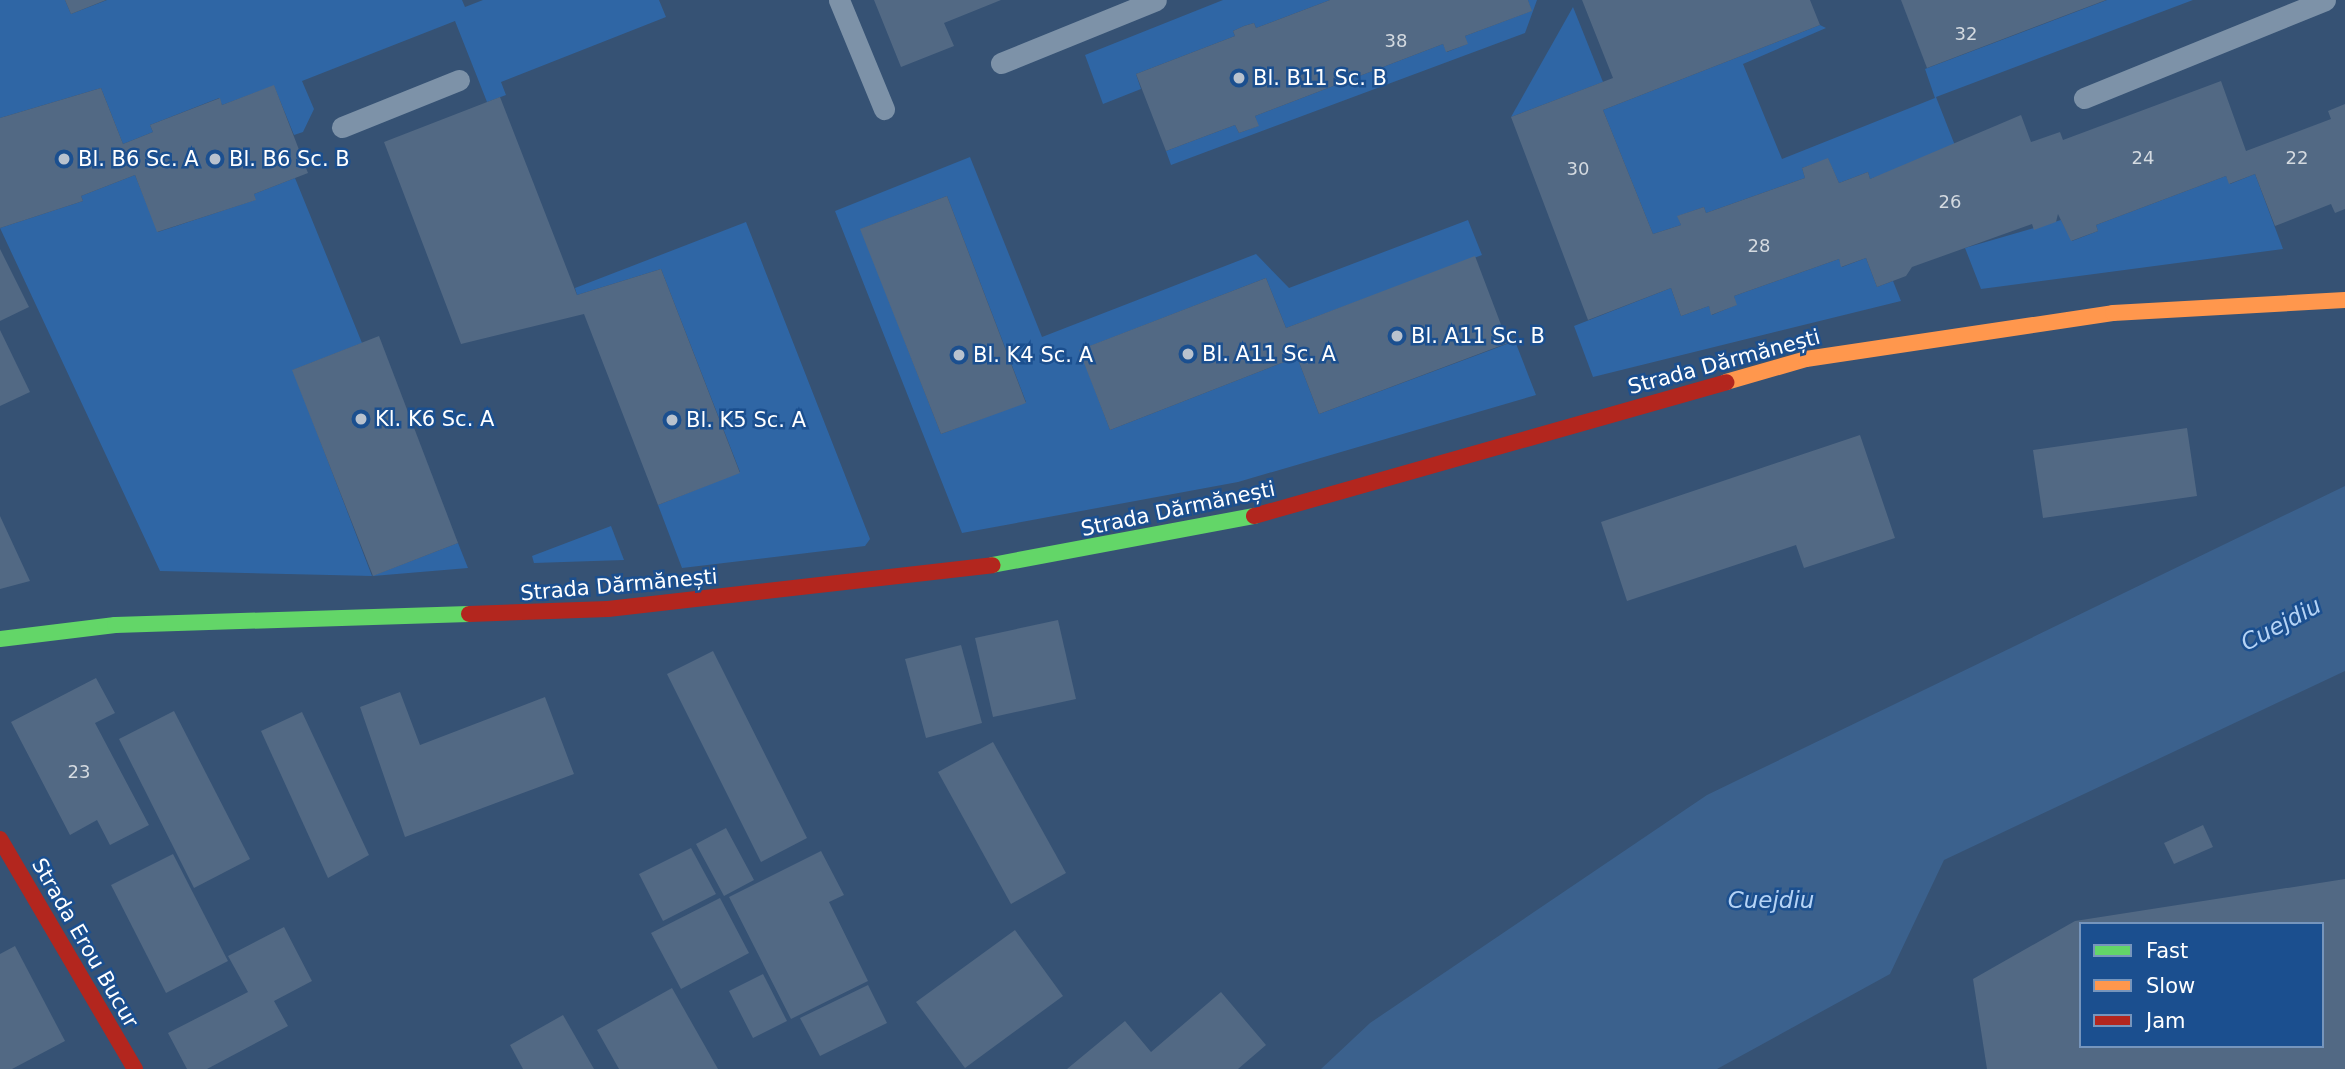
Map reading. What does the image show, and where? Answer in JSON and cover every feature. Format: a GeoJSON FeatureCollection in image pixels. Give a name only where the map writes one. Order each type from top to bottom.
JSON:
{"type":"FeatureCollection","features":[{"type":"Feature","properties":{"kind":"street","name":"Strada Dărmănești"},"geometry":{"type":"LineString","coordinates":[[0,639],[115,625],[608,609],[949,572],[1251,517],[1806,359],[2100,315],[2345,300]]}},
{"type":"Feature","properties":{"kind":"street","name":"Strada Erou Bucur"},"geometry":{"type":"LineString","coordinates":[[0,839],[135,1069]]}},
{"type":"Feature","properties":{"kind":"lane"},"geometry":{"type":"LineString","coordinates":[[839,0],[884,109]]}},
{"type":"Feature","properties":{"kind":"lane"},"geometry":{"type":"LineString","coordinates":[[1001,63],[1156,0]]}},
{"type":"Feature","properties":{"kind":"lane"},"geometry":{"type":"LineString","coordinates":[[2084,98],[2325,0]]}},
{"type":"Feature","properties":{"kind":"lane"},"geometry":{"type":"LineString","coordinates":[[342,127],[459,80]]}},
{"type":"Feature","properties":{"kind":"shaded area"},"geometry":{"type":"Polygon","coordinates":[[[0,0],[65,0],[71,14],[107,0],[462,0],[465,7],[483,0],[659,0],[666,17],[501,82],[506,95],[487,102],[455,21],[302,81],[314,109],[303,132],[294,135],[274,86],[222,105],[219,98],[150,125],[153,132],[123,144],[101,88],[0,118],[0,0]]]}},
{"type":"Feature","properties":{"kind":"shaded area"},"geometry":{"type":"Polygon","coordinates":[[[1223,0],[1330,0],[1256,28],[1254,23],[1244,26],[1233,31],[1235,36],[1136,74],[1141,89],[1103,104],[1085,55],[1223,0]]]}},
{"type":"Feature","properties":{"kind":"shaded area"},"geometry":{"type":"Polygon","coordinates":[[[1528,0],[1537,0],[1525,33],[1171,165],[1166,151],[1235,125],[1239,133],[1258,126],[1255,116],[1443,44],[1447,52],[1467,44],[1465,36],[1531,11],[1528,0]]]}},
{"type":"Feature","properties":{"kind":"shaded area"},"geometry":{"type":"Polygon","coordinates":[[[2107,0],[2193,0],[1936,97],[1956,148],[1870,179],[1868,172],[1839,183],[1828,159],[1802,168],[1805,178],[1706,213],[1704,207],[1678,216],[1681,225],[1653,234],[1603,110],[1820,25],[1826,28],[1743,64],[1782,159],[1935,98],[1925,69],[2107,0]]]}},
{"type":"Feature","properties":{"kind":"shaded area"},"geometry":{"type":"Polygon","coordinates":[[[1573,7],[1603,82],[1511,117],[1573,7]]]}},
{"type":"Feature","properties":{"kind":"shaded area"},"geometry":{"type":"Polygon","coordinates":[[[970,157],[1042,337],[1256,254],[1289,288],[1468,220],[1482,255],[1286,328],[1266,278],[1080,350],[1110,430],[1297,357],[1319,414],[1515,341],[1536,395],[1238,482],[962,533],[835,211],[970,157]],[[947,196],[861,229],[941,434],[1026,402],[947,196]]]}},
{"type":"Feature","properties":{"kind":"shaded area"},"geometry":{"type":"Polygon","coordinates":[[[2255,174],[2283,249],[1981,289],[1965,248],[2061,220],[2072,241],[2098,231],[2096,225],[2226,176],[2230,184],[2255,174]]]}},
{"type":"Feature","properties":{"kind":"shaded area"},"geometry":{"type":"Polygon","coordinates":[[[135,175],[158,232],[255,200],[254,194],[295,178],[362,343],[293,370],[372,576],[160,571],[0,228],[83,201],[81,196],[135,175]]]}},
{"type":"Feature","properties":{"kind":"shaded area"},"geometry":{"type":"Polygon","coordinates":[[[746,222],[870,539],[865,546],[682,568],[658,505],[740,472],[661,269],[577,295],[575,288],[746,222]]]}},
{"type":"Feature","properties":{"kind":"shaded area"},"geometry":{"type":"Polygon","coordinates":[[[1866,258],[1877,287],[1893,281],[1901,301],[1593,377],[1574,326],[1671,288],[1681,316],[1709,306],[1712,315],[1736,305],[1734,296],[1839,259],[1842,267],[1866,258]]]}},
{"type":"Feature","properties":{"kind":"shaded area"},"geometry":{"type":"Polygon","coordinates":[[[611,526],[624,560],[534,563],[532,556],[611,526]]]}},
{"type":"Feature","properties":{"kind":"shaded area"},"geometry":{"type":"Polygon","coordinates":[[[458,543],[468,568],[373,576],[458,543]]]}},
{"type":"Feature","properties":{"kind":"water","name":"Cuejdiu"},"geometry":{"type":"Polygon","coordinates":[[[2345,486],[2345,671],[1944,860],[1890,974],[1717,1069],[1321,1069],[1370,1023],[1707,795],[2345,486]]]}},
{"type":"Feature","properties":{"kind":"building"},"geometry":{"type":"Polygon","coordinates":[[[65,0],[106,0],[71,14],[65,0]]]}},
{"type":"Feature","properties":{"kind":"building"},"geometry":{"type":"Polygon","coordinates":[[[874,0],[1001,0],[944,23],[954,46],[901,67],[874,0]]]}},
{"type":"Feature","properties":{"kind":"building","name":"Bl. B11 Sc. B"},"geometry":{"type":"Polygon","coordinates":[[[1330,0],[1528,0],[1532,11],[1465,36],[1468,44],[1446,52],[1443,44],[1255,116],[1259,126],[1239,133],[1235,125],[1166,151],[1136,74],[1235,36],[1233,31],[1244,26],[1254,23],[1256,28],[1330,0]]]}},
{"type":"Feature","properties":{"kind":"building"},"geometry":{"type":"Polygon","coordinates":[[[1582,0],[1810,0],[1820,25],[1603,110],[1653,234],[1681,225],[1677,216],[1704,207],[1706,213],[1805,178],[1802,168],[1828,158],[1839,183],[1868,172],[1870,179],[2021,115],[2031,142],[2060,132],[2063,140],[2221,81],[2246,151],[2331,119],[2328,111],[2345,104],[2345,209],[2335,213],[2331,204],[2275,226],[2255,174],[2229,184],[2226,176],[2096,225],[2098,231],[2071,241],[2058,214],[2056,222],[2034,230],[2032,224],[1912,267],[1906,276],[1877,287],[1866,258],[1841,267],[1839,259],[1734,296],[1737,305],[1711,315],[1709,306],[1681,316],[1671,288],[1588,320],[1511,117],[1613,78],[1582,0]]]}},
{"type":"Feature","properties":{"kind":"building"},"geometry":{"type":"Polygon","coordinates":[[[1901,0],[2106,0],[1927,68],[1901,0]]]}},
{"type":"Feature","properties":{"kind":"building"},"geometry":{"type":"Polygon","coordinates":[[[274,85],[308,173],[254,194],[256,200],[157,232],[135,175],[81,196],[83,201],[0,228],[0,118],[101,88],[123,144],[153,132],[150,125],[220,98],[222,105],[274,85]]]}},
{"type":"Feature","properties":{"kind":"building"},"geometry":{"type":"Polygon","coordinates":[[[500,97],[577,295],[661,269],[740,473],[658,505],[584,314],[461,344],[384,142],[500,97]]]}},
{"type":"Feature","properties":{"kind":"building","name":"Bl. K4 Sc. A"},"geometry":{"type":"Polygon","coordinates":[[[947,196],[1026,403],[941,434],[860,229],[947,196]]]}},
{"type":"Feature","properties":{"kind":"building"},"geometry":{"type":"Polygon","coordinates":[[[0,249],[29,307],[0,321],[0,249]]]}},
{"type":"Feature","properties":{"kind":"building"},"geometry":{"type":"Polygon","coordinates":[[[1475,256],[1508,343],[1319,414],[1297,357],[1110,430],[1079,350],[1266,278],[1286,328],[1475,256]]]}},
{"type":"Feature","properties":{"kind":"building"},"geometry":{"type":"Polygon","coordinates":[[[0,330],[30,392],[0,406],[0,330]]]}},
{"type":"Feature","properties":{"kind":"building","name":"Kl. K6 Sc. A"},"geometry":{"type":"Polygon","coordinates":[[[379,336],[458,543],[373,576],[292,370],[379,336]]]}},
{"type":"Feature","properties":{"kind":"building"},"geometry":{"type":"Polygon","coordinates":[[[2187,428],[2197,496],[2043,518],[2033,450],[2187,428]]]}},
{"type":"Feature","properties":{"kind":"building"},"geometry":{"type":"Polygon","coordinates":[[[1860,435],[1895,538],[1804,568],[1796,545],[1627,601],[1601,522],[1860,435]]]}},
{"type":"Feature","properties":{"kind":"building"},"geometry":{"type":"Polygon","coordinates":[[[0,516],[30,581],[0,589],[0,516]]]}},
{"type":"Feature","properties":{"kind":"building"},"geometry":{"type":"Polygon","coordinates":[[[1058,620],[1076,699],[993,717],[975,638],[1058,620]]]}},
{"type":"Feature","properties":{"kind":"building"},"geometry":{"type":"Polygon","coordinates":[[[961,645],[982,723],[926,738],[905,659],[961,645]]]}},
{"type":"Feature","properties":{"kind":"building"},"geometry":{"type":"Polygon","coordinates":[[[713,651],[807,838],[761,862],[667,674],[713,651]]]}},
{"type":"Feature","properties":{"kind":"building"},"geometry":{"type":"Polygon","coordinates":[[[96,678],[115,713],[95,723],[149,825],[110,845],[97,820],[70,835],[11,722],[96,678]]]}},
{"type":"Feature","properties":{"kind":"building"},"geometry":{"type":"Polygon","coordinates":[[[400,692],[420,745],[545,697],[574,774],[405,837],[360,707],[400,692]]]}},
{"type":"Feature","properties":{"kind":"building"},"geometry":{"type":"Polygon","coordinates":[[[174,711],[250,859],[194,888],[119,739],[174,711]]]}},
{"type":"Feature","properties":{"kind":"building"},"geometry":{"type":"Polygon","coordinates":[[[302,712],[369,855],[328,878],[261,731],[302,712]]]}},
{"type":"Feature","properties":{"kind":"building"},"geometry":{"type":"Polygon","coordinates":[[[993,742],[1066,873],[1011,904],[938,772],[993,742]]]}},
{"type":"Feature","properties":{"kind":"building"},"geometry":{"type":"Polygon","coordinates":[[[2203,825],[2213,847],[2174,864],[2164,843],[2203,825]]]}},
{"type":"Feature","properties":{"kind":"building"},"geometry":{"type":"Polygon","coordinates":[[[726,828],[754,880],[724,896],[696,844],[726,828]]]}},
{"type":"Feature","properties":{"kind":"building"},"geometry":{"type":"Polygon","coordinates":[[[691,848],[716,894],[663,921],[639,874],[691,848]]]}},
{"type":"Feature","properties":{"kind":"building"},"geometry":{"type":"Polygon","coordinates":[[[821,851],[844,895],[829,902],[868,981],[791,1019],[729,897],[821,851]]]}},
{"type":"Feature","properties":{"kind":"building"},"geometry":{"type":"Polygon","coordinates":[[[173,854],[228,961],[166,993],[111,885],[173,854]]]}},
{"type":"Feature","properties":{"kind":"building"},"geometry":{"type":"Polygon","coordinates":[[[2345,879],[2345,1069],[1987,1069],[1973,979],[2075,921],[2345,879]]]}},
{"type":"Feature","properties":{"kind":"building"},"geometry":{"type":"Polygon","coordinates":[[[720,898],[749,953],[681,989],[651,933],[720,898]]]}},
{"type":"Feature","properties":{"kind":"building"},"geometry":{"type":"Polygon","coordinates":[[[284,927],[312,981],[274,1001],[288,1026],[207,1069],[187,1069],[168,1033],[248,992],[228,956],[284,927]]]}},
{"type":"Feature","properties":{"kind":"building"},"geometry":{"type":"Polygon","coordinates":[[[1015,930],[1063,996],[965,1068],[916,1002],[1015,930]]]}},
{"type":"Feature","properties":{"kind":"building"},"geometry":{"type":"Polygon","coordinates":[[[15,946],[65,1041],[12,1069],[0,1069],[0,954],[15,946]]]}},
{"type":"Feature","properties":{"kind":"building"},"geometry":{"type":"Polygon","coordinates":[[[763,974],[787,1021],[753,1038],[729,991],[763,974]]]}},
{"type":"Feature","properties":{"kind":"building"},"geometry":{"type":"Polygon","coordinates":[[[868,985],[887,1023],[820,1056],[800,1018],[868,985]]]}},
{"type":"Feature","properties":{"kind":"building"},"geometry":{"type":"Polygon","coordinates":[[[672,988],[718,1069],[619,1069],[597,1030],[672,988]]]}},
{"type":"Feature","properties":{"kind":"building"},"geometry":{"type":"Polygon","coordinates":[[[1221,992],[1266,1045],[1238,1069],[1067,1069],[1125,1021],[1151,1052],[1221,992]]]}},
{"type":"Feature","properties":{"kind":"building"},"geometry":{"type":"Polygon","coordinates":[[[563,1015],[594,1069],[523,1069],[510,1045],[563,1015]]]}},
{"type":"Feature","properties":{"kind":"traffic: fast"},"geometry":{"type":"LineString","coordinates":[[992,565],[1254,516]]}},
{"type":"Feature","properties":{"kind":"traffic: fast"},"geometry":{"type":"LineString","coordinates":[[0,639],[115,625],[469,614]]}},
{"type":"Feature","properties":{"kind":"traffic: slow"},"geometry":{"type":"LineString","coordinates":[[1726,382],[1806,359],[2113,313],[2345,300]]}},
{"type":"Feature","properties":{"kind":"traffic: jam"},"geometry":{"type":"LineString","coordinates":[[1254,516],[1726,382]]}},
{"type":"Feature","properties":{"kind":"traffic: jam"},"geometry":{"type":"LineString","coordinates":[[469,614],[608,609],[992,565]]}},
{"type":"Feature","properties":{"kind":"traffic: jam"},"geometry":{"type":"LineString","coordinates":[[0,839],[135,1069]]}},
{"type":"Feature","properties":{"kind":"place","name":"Bl. B11 Sc. B"},"geometry":{"type":"Point","coordinates":[1239,78]}},
{"type":"Feature","properties":{"kind":"place","name":"Bl. B6 Sc. A"},"geometry":{"type":"Point","coordinates":[64,159]}},
{"type":"Feature","properties":{"kind":"place","name":"Bl. B6 Sc. B"},"geometry":{"type":"Point","coordinates":[215,159]}},
{"type":"Feature","properties":{"kind":"place","name":"Bl. A11 Sc. B"},"geometry":{"type":"Point","coordinates":[1397,336]}},
{"type":"Feature","properties":{"kind":"place","name":"Bl. A11 Sc. A"},"geometry":{"type":"Point","coordinates":[1188,354]}},
{"type":"Feature","properties":{"kind":"place","name":"Bl. K4 Sc. A"},"geometry":{"type":"Point","coordinates":[959,355]}},
{"type":"Feature","properties":{"kind":"place","name":"Kl. K6 Sc. A"},"geometry":{"type":"Point","coordinates":[361,419]}},
{"type":"Feature","properties":{"kind":"place","name":"Bl. K5 Sc. A"},"geometry":{"type":"Point","coordinates":[672,420]}}]}
